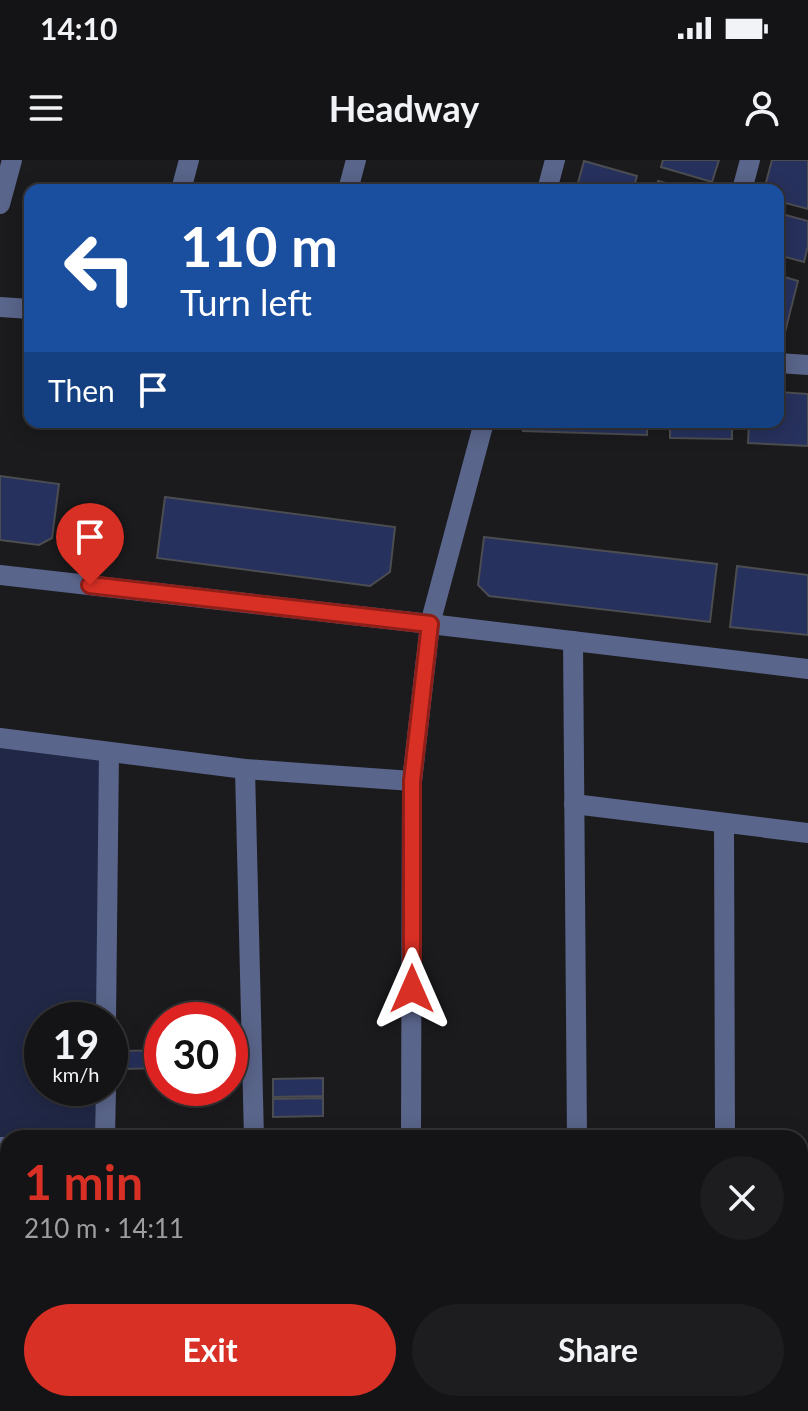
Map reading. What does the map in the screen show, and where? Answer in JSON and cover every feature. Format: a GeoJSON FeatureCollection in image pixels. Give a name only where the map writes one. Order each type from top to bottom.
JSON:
{"type":"FeatureCollection","features":[{"type":"Feature","properties":{"kind":"street"},"geometry":{"type":"LineString","coordinates":[[0,204],[12,160]]}},
{"type":"Feature","properties":{"kind":"street"},"geometry":{"type":"LineString","coordinates":[[183,184],[189,160]]}},
{"type":"Feature","properties":{"kind":"street"},"geometry":{"type":"LineString","coordinates":[[350,184],[356,160]]}},
{"type":"Feature","properties":{"kind":"street"},"geometry":{"type":"LineString","coordinates":[[549,184],[555,160]]}},
{"type":"Feature","properties":{"kind":"street"},"geometry":{"type":"LineString","coordinates":[[744,184],[750,160]]}},
{"type":"Feature","properties":{"kind":"street"},"geometry":{"type":"LineString","coordinates":[[0,307],[24,309]]}},
{"type":"Feature","properties":{"kind":"street"},"geometry":{"type":"LineString","coordinates":[[784,363],[808,365]]}},
{"type":"Feature","properties":{"kind":"street"},"geometry":{"type":"LineString","coordinates":[[411,1130],[412,781],[430,624],[482,428]]}},
{"type":"Feature","properties":{"kind":"street"},"geometry":{"type":"LineString","coordinates":[[0,575],[808,669]]}},
{"type":"Feature","properties":{"kind":"street"},"geometry":{"type":"LineString","coordinates":[[573,641],[577,1130]]}},
{"type":"Feature","properties":{"kind":"street"},"geometry":{"type":"LineString","coordinates":[[0,738],[245,769],[412,781]]}},
{"type":"Feature","properties":{"kind":"street"},"geometry":{"type":"LineString","coordinates":[[106,1002],[109,752]]}},
{"type":"Feature","properties":{"kind":"street"},"geometry":{"type":"LineString","coordinates":[[245,769],[254,1130]]}},
{"type":"Feature","properties":{"kind":"street"},"geometry":{"type":"LineString","coordinates":[[574,804],[808,833]]}},
{"type":"Feature","properties":{"kind":"street"},"geometry":{"type":"LineString","coordinates":[[724,823],[725,1130]]}},
{"type":"Feature","properties":{"kind":"street"},"geometry":{"type":"LineString","coordinates":[[105,1130],[106,1106]]}},
{"type":"Feature","properties":{"kind":"shaded area"},"geometry":{"type":"Polygon","coordinates":[[[0,738],[109,752],[106,1002],[24,1002],[24,1106],[106,1106],[105,1130],[0,1130],[0,738]]]}},
{"type":"Feature","properties":{"kind":"building"},"geometry":{"type":"Polygon","coordinates":[[[663,160],[719,160],[712,182],[661,167],[663,160]]]}},
{"type":"Feature","properties":{"kind":"building"},"geometry":{"type":"Polygon","coordinates":[[[772,160],[808,160],[808,209],[784,203],[784,184],[766,184],[772,160]]]}},
{"type":"Feature","properties":{"kind":"building"},"geometry":{"type":"Polygon","coordinates":[[[584,161],[637,176],[635,184],[578,184],[584,161]]]}},
{"type":"Feature","properties":{"kind":"building"},"geometry":{"type":"Polygon","coordinates":[[[784,215],[808,221],[808,246],[804,262],[784,257],[784,215]]]}},
{"type":"Feature","properties":{"kind":"building"},"geometry":{"type":"Polygon","coordinates":[[[784,277],[798,281],[784,336],[784,277]]]}},
{"type":"Feature","properties":{"kind":"building"},"geometry":{"type":"Polygon","coordinates":[[[784,392],[808,394],[808,446],[748,443],[749,428],[784,428],[784,392]]]}},
{"type":"Feature","properties":{"kind":"building"},"geometry":{"type":"Polygon","coordinates":[[[523,428],[647,428],[647,435],[523,431],[523,428]]]}},
{"type":"Feature","properties":{"kind":"building"},"geometry":{"type":"Polygon","coordinates":[[[670,428],[732,428],[732,439],[670,438],[670,428]]]}},
{"type":"Feature","properties":{"kind":"building"},"geometry":{"type":"Polygon","coordinates":[[[0,476],[59,484],[52,538],[39,545],[0,540],[0,476]]]}},
{"type":"Feature","properties":{"kind":"building"},"geometry":{"type":"Polygon","coordinates":[[[165,497],[395,527],[390,572],[370,586],[157,558],[165,497]]]}},
{"type":"Feature","properties":{"kind":"building"},"geometry":{"type":"Polygon","coordinates":[[[484,537],[717,564],[710,622],[489,596],[478,585],[484,537]]]}},
{"type":"Feature","properties":{"kind":"building"},"geometry":{"type":"Polygon","coordinates":[[[737,566],[808,575],[808,635],[730,627],[737,566]]]}},
{"type":"Feature","properties":{"kind":"building"},"geometry":{"type":"Polygon","coordinates":[[[144,1050],[144,1068],[128,1069],[128,1051],[144,1050]]]}},
{"type":"Feature","properties":{"kind":"building"},"geometry":{"type":"Polygon","coordinates":[[[323,1078],[323,1096],[273,1097],[273,1079],[323,1078]]]}},
{"type":"Feature","properties":{"kind":"building"},"geometry":{"type":"Polygon","coordinates":[[[323,1098],[323,1116],[273,1117],[273,1099],[323,1098]]]}},
{"type":"Feature","properties":{"kind":"route"},"geometry":{"type":"LineString","coordinates":[[90,585],[430,624],[412,781],[412,989]]}}]}
